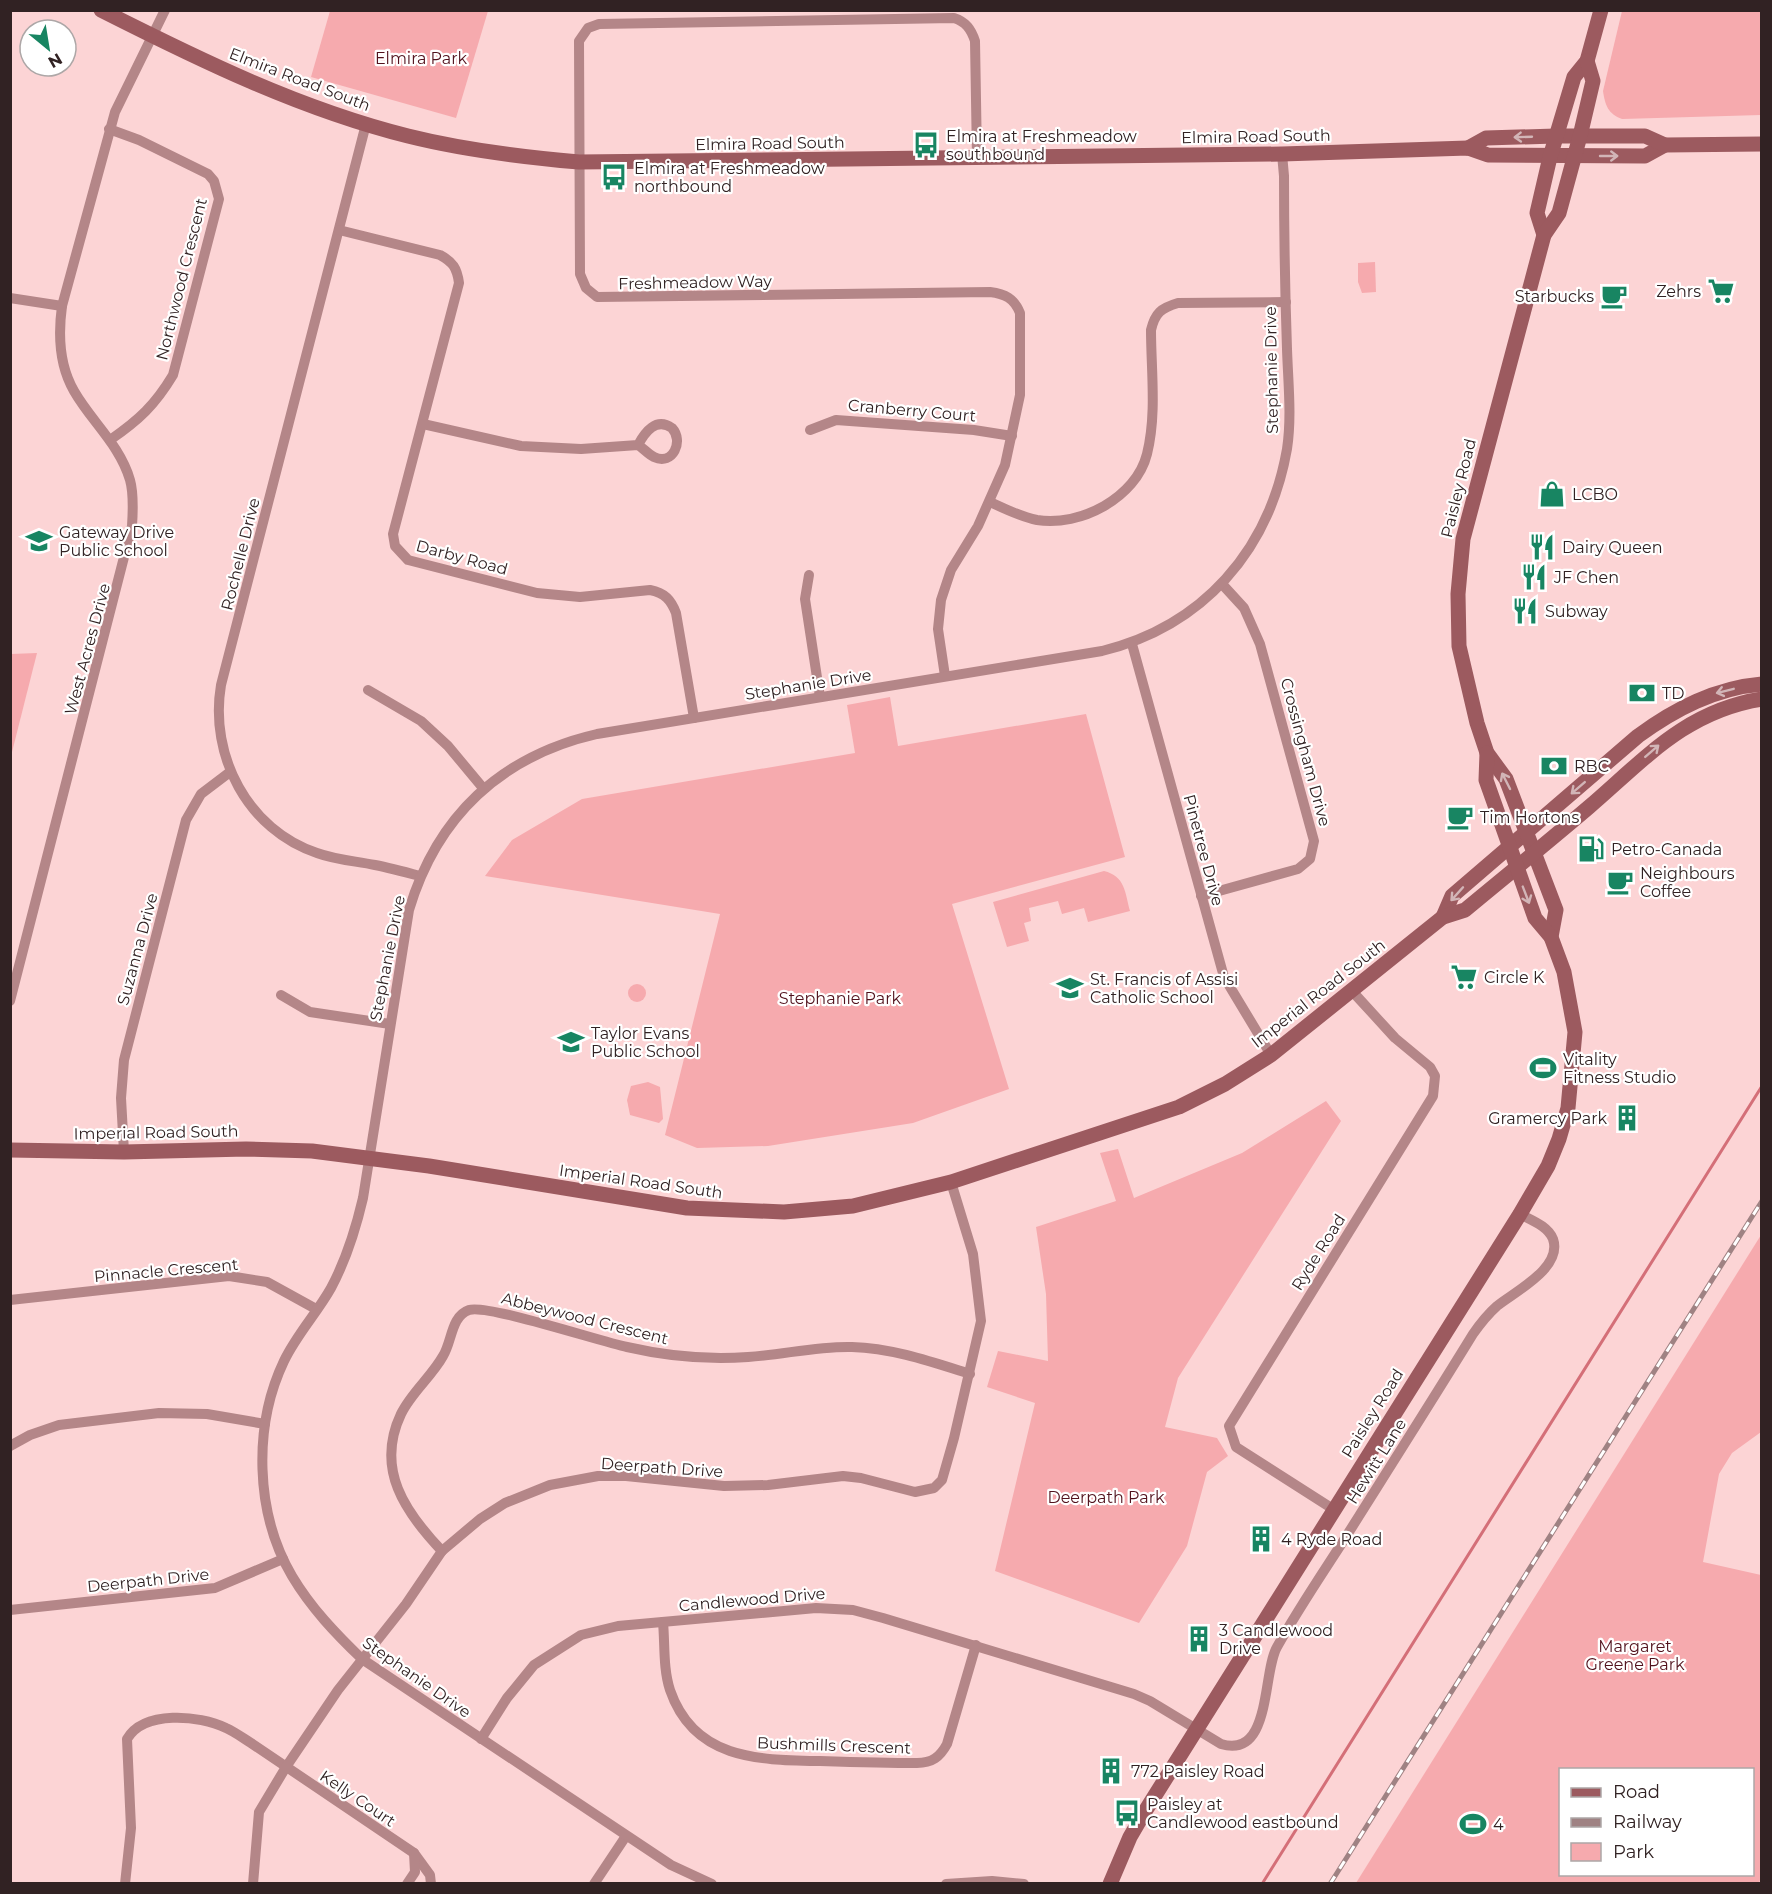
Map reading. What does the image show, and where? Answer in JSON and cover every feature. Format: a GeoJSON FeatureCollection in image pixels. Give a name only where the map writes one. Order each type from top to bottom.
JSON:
{"type":"FeatureCollection","features":[{"type":"Feature","properties":{"kind":"street","name":"Elmira Road South"},"geometry":{"type":"LineString","coordinates":[[101,10],[151,36],[285,96],[366,124],[408,136],[480,151],[579,162],[1281,154],[1468,148],[1488,155],[1645,156],[1665,145]]}},
{"type":"Feature","properties":{"kind":"street","name":"West Acres Drive"},"geometry":{"type":"LineString","coordinates":[[10,1001],[132,526],[130,480],[110,440],[74,391],[64,368],[59,327],[62,306],[109,129],[165,10]]}},
{"type":"Feature","properties":{"kind":"street","name":"Paisley Road"},"geometry":{"type":"LineString","coordinates":[[1544,235],[1537,213],[1550,157],[1574,77],[1587,62],[1601,10]]}},
{"type":"Feature","properties":{"kind":"street","name":"Freshmeadow Way"},"geometry":{"type":"LineString","coordinates":[[945,676],[938,629],[945,584],[990,502],[1005,465],[1021,381],[1020,313],[1011,299],[1003,294],[970,292],[597,297],[586,288],[580,274],[577,46],[582,33],[599,24],[954,18],[963,21],[971,30],[975,41],[977,158]]}},
{"type":"Feature","properties":{"kind":"street","name":"Paisley Road"},"geometry":{"type":"LineString","coordinates":[[1551,938],[1556,910],[1506,779],[1487,753],[1477,723],[1459,646],[1458,594],[1462,539],[1544,235],[1559,213],[1580,136],[1593,81],[1587,62]]}},
{"type":"Feature","properties":{"kind":"street","name":"Rochelle Drive"},"geometry":{"type":"LineString","coordinates":[[366,124],[221,686],[219,728],[230,772],[262,819],[297,844],[330,857],[420,876]]}},
{"type":"Feature","properties":{"kind":"street","name":"Northwood Crescent"},"geometry":{"type":"LineString","coordinates":[[109,129],[139,140],[208,174],[214,181],[219,200],[173,375],[159,399],[139,420],[110,440]]}},
{"type":"Feature","properties":{"kind":"street","name":"Elmira Road South"},"geometry":{"type":"LineString","coordinates":[[1468,148],[1486,138],[1556,136],[1645,136],[1665,145],[1761,144]]}},
{"type":"Feature","properties":{"kind":"street","name":"Stephanie Drive"},"geometry":{"type":"LineString","coordinates":[[712,1884],[671,1865],[362,1659],[319,1614],[283,1558],[265,1495],[265,1424],[284,1361],[331,1288],[349,1246],[363,1198],[409,910],[420,876],[450,825],[483,788],[526,759],[564,742],[597,734],[1132,644],[1199,606],[1222,584],[1250,548],[1270,513],[1287,447],[1284,176],[1281,154]]}},
{"type":"Feature","properties":{"kind":"street","name":"Darby Road"},"geometry":{"type":"LineString","coordinates":[[339,230],[440,255],[451,260],[457,270],[459,283],[393,534],[395,546],[400,554],[408,560],[537,593],[580,597],[650,590],[660,592],[673,604],[676,613],[694,718]]}},
{"type":"Feature","properties":{"kind":"street"},"geometry":{"type":"LineString","coordinates":[[10,298],[62,306]]}},
{"type":"Feature","properties":{"kind":"street"},"geometry":{"type":"LineString","coordinates":[[990,502],[1038,520],[1078,518],[1104,506],[1128,487],[1146,457],[1152,428],[1151,330],[1155,316],[1164,307],[1178,303],[1286,302]]}},
{"type":"Feature","properties":{"kind":"street","name":"Cranberry Court"},"geometry":{"type":"LineString","coordinates":[[810,430],[836,420],[974,430],[1012,436]]}},
{"type":"Feature","properties":{"kind":"street"},"geometry":{"type":"LineString","coordinates":[[423,424],[521,446],[581,449],[638,445]]}},
{"type":"Feature","properties":{"kind":"street"},"geometry":{"type":"LineString","coordinates":[[809,575],[805,599],[820,697]]}},
{"type":"Feature","properties":{"kind":"street","name":"Crossingham Drive"},"geometry":{"type":"LineString","coordinates":[[1201,896],[1298,869],[1310,859],[1314,841],[1260,644],[1244,608],[1222,584]]}},
{"type":"Feature","properties":{"kind":"street","name":"Pinetree Drive"},"geometry":{"type":"LineString","coordinates":[[1132,644],[1224,977],[1271,1055]]}},
{"type":"Feature","properties":{"kind":"street","name":"Imperial Road South"},"geometry":{"type":"LineString","coordinates":[[1443,917],[1452,896],[1662,718],[1708,695],[1761,684]]}},
{"type":"Feature","properties":{"kind":"street"},"geometry":{"type":"LineString","coordinates":[[368,690],[421,721],[448,746],[483,788]]}},
{"type":"Feature","properties":{"kind":"street","name":"Imperial Road South"},"geometry":{"type":"LineString","coordinates":[[10,1150],[124,1152],[281,1149],[370,1159],[720,1212],[795,1212],[853,1206],[951,1182],[1158,1115],[1225,1083],[1271,1055],[1443,917],[1465,910],[1668,737],[1696,720],[1732,706],[1761,699]]}},
{"type":"Feature","properties":{"kind":"street","name":"Paisley Road"},"geometry":{"type":"LineString","coordinates":[[1110,1884],[1130,1837],[1333,1509],[1520,1214],[1548,1166],[1559,1139],[1568,1108],[1573,1069],[1575,1032],[1570,999],[1551,938],[1535,918],[1486,780],[1487,753]]}},
{"type":"Feature","properties":{"kind":"street","name":"Suzanna Drive"},"geometry":{"type":"LineString","coordinates":[[124,1152],[121,1098],[124,1060],[186,820],[201,794],[230,772]]}},
{"type":"Feature","properties":{"kind":"street","name":"Ryde Road"},"geometry":{"type":"LineString","coordinates":[[1333,1509],[1236,1447],[1228,1426],[1433,1096],[1436,1087],[1430,1067],[1395,1038],[1352,991]]}},
{"type":"Feature","properties":{"kind":"street"},"geometry":{"type":"LineString","coordinates":[[282,995],[310,1012],[390,1024]]}},
{"type":"Feature","properties":{"kind":"street","name":"Deerpath Drive"},"geometry":{"type":"LineString","coordinates":[[253,1884],[259,1812],[286,1767],[362,1659],[406,1604],[442,1551],[473,1524],[505,1503],[529,1492],[571,1479],[626,1476],[724,1486],[768,1485],[843,1476],[925,1491],[933,1488],[942,1480],[970,1374],[981,1321],[974,1254],[951,1182]]}},
{"type":"Feature","properties":{"kind":"street","name":"Hewitt Lane"},"geometry":{"type":"LineString","coordinates":[[1196,1730],[1232,1747],[1242,1745],[1254,1732],[1263,1713],[1272,1660],[1280,1641],[1481,1322],[1500,1304],[1530,1284],[1549,1262],[1554,1250],[1553,1240],[1549,1233],[1520,1214]]}},
{"type":"Feature","properties":{"kind":"street","name":"Pinnacle Crescent"},"geometry":{"type":"LineString","coordinates":[[10,1300],[229,1276],[267,1282],[316,1309]]}},
{"type":"Feature","properties":{"kind":"street","name":"Abbeywood Crescent"},"geometry":{"type":"LineString","coordinates":[[442,1551],[416,1524],[400,1497],[393,1469],[393,1441],[401,1413],[437,1367],[446,1352],[455,1324],[460,1315],[467,1310],[492,1311],[607,1342],[671,1355],[747,1358],[828,1347],[854,1347],[910,1356],[970,1374]]}},
{"type":"Feature","properties":{"kind":"street"},"geometry":{"type":"LineString","coordinates":[[10,1446],[30,1435],[59,1425],[159,1413],[207,1414],[265,1424]]}},
{"type":"Feature","properties":{"kind":"street","name":"Deerpath Drive"},"geometry":{"type":"LineString","coordinates":[[10,1610],[215,1588],[283,1558]]}},
{"type":"Feature","properties":{"kind":"street","name":"Candlewood Drive"},"geometry":{"type":"LineString","coordinates":[[481,1740],[534,1665],[551,1652],[581,1635],[595,1630],[663,1622],[834,1608],[884,1618],[1134,1694],[1150,1701],[1196,1730]]}},
{"type":"Feature","properties":{"kind":"street","name":"Bushmills Crescent"},"geometry":{"type":"LineString","coordinates":[[663,1622],[670,1689],[678,1707],[693,1727],[720,1749],[761,1760],[917,1763],[932,1761],[939,1757],[947,1744],[976,1645]]}},
{"type":"Feature","properties":{"kind":"street","name":"Kelly Court"},"geometry":{"type":"LineString","coordinates":[[125,1884],[131,1828],[127,1739],[132,1730],[143,1723],[170,1718],[199,1720],[225,1728],[414,1853],[430,1875],[431,1884]]}},
{"type":"Feature","properties":{"kind":"street"},"geometry":{"type":"LineString","coordinates":[[594,1884],[626,1836]]}},
{"type":"Feature","properties":{"kind":"street"},"geometry":{"type":"LineString","coordinates":[[407,1884],[415,1872],[414,1853]]}},
{"type":"Feature","properties":{"kind":"street"},"geometry":{"type":"LineString","coordinates":[[946,1884],[982,1882],[1024,1884]]}},
{"type":"Feature","properties":{"kind":"green space","name":"Elmira Park"},"geometry":{"type":"Polygon","coordinates":[[[330,11],[488,11],[456,118],[311,77],[330,11]]]}},
{"type":"Feature","properties":{"kind":"green space"},"geometry":{"type":"Polygon","coordinates":[[[1622,11],[1761,11],[1761,115],[1622,119],[1610,112],[1603,91],[1622,11]]]}},
{"type":"Feature","properties":{"kind":"green space"},"geometry":{"type":"Polygon","coordinates":[[[1375,262],[1376,292],[1362,293],[1358,282],[1358,263],[1375,262]]]}},
{"type":"Feature","properties":{"kind":"green space"},"geometry":{"type":"Polygon","coordinates":[[[37,653],[11,756],[11,654],[37,653]]]}},
{"type":"Feature","properties":{"kind":"green space","name":"Stephanie Park"},"geometry":{"type":"Polygon","coordinates":[[[890,697],[898,746],[1086,714],[1125,857],[952,904],[1009,1089],[913,1123],[768,1146],[697,1148],[665,1135],[720,914],[485,876],[512,840],[582,799],[855,753],[847,705],[890,697]]]}},
{"type":"Feature","properties":{"kind":"green space"},"geometry":{"type":"Polygon","coordinates":[[[1104,871],[1111,873],[1120,881],[1130,911],[1088,922],[1084,908],[1062,914],[1058,901],[1029,908],[1031,921],[1024,923],[1029,941],[1007,947],[993,902],[1104,871]]]}},
{"type":"Feature","properties":{"kind":"green space"},"geometry":{"type":"Polygon","coordinates":[[[637,984],[643,987],[646,993],[643,999],[637,1002],[631,999],[628,993],[631,987],[637,984]]]}},
{"type":"Feature","properties":{"kind":"green space"},"geometry":{"type":"Polygon","coordinates":[[[648,1082],[660,1087],[663,1119],[659,1123],[630,1115],[627,1100],[631,1086],[648,1082]]]}},
{"type":"Feature","properties":{"kind":"green space","name":"Deerpath Park"},"geometry":{"type":"Polygon","coordinates":[[[1326,1101],[1341,1121],[1178,1378],[1165,1427],[1217,1438],[1228,1456],[1207,1472],[1187,1546],[1139,1623],[995,1571],[1035,1403],[987,1387],[998,1351],[1048,1361],[1046,1294],[1036,1227],[1116,1201],[1100,1153],[1118,1149],[1134,1198],[1242,1153],[1326,1101]]]}},
{"type":"Feature","properties":{"kind":"green space","name":"Margaret Greene Park"},"geometry":{"type":"Polygon","coordinates":[[[1761,1235],[1761,1432],[1732,1453],[1719,1474],[1703,1562],[1761,1575],[1762,1875],[1759,1883],[1356,1883],[1761,1235]]]}},
{"type":"Feature","properties":{"kind":"waterway"},"geometry":{"type":"LineString","coordinates":[[1262,1884],[1762,1086]]}},
{"type":"Feature","properties":{"kind":"railway"},"geometry":{"type":"LineString","coordinates":[[1330,1884],[1762,1201]]}},
{"type":"Feature","properties":{"kind":"place","name":"Elmira at Freshmeadow southbound"},"geometry":{"type":"Point","coordinates":[926,145]}},
{"type":"Feature","properties":{"kind":"place","name":"Elmira at Freshmeadow northbound"},"geometry":{"type":"Point","coordinates":[614,177]}},
{"type":"Feature","properties":{"kind":"place","name":"Zehrs"},"geometry":{"type":"Point","coordinates":[1721,291]}},
{"type":"Feature","properties":{"kind":"place","name":"Starbucks"},"geometry":{"type":"Point","coordinates":[1614,296]}},
{"type":"Feature","properties":{"kind":"place","name":"LCBO"},"geometry":{"type":"Point","coordinates":[1552,494]}},
{"type":"Feature","properties":{"kind":"place","name":"Gateway Drive Public School"},"geometry":{"type":"Point","coordinates":[39,541]}},
{"type":"Feature","properties":{"kind":"place","name":"Dairy Queen"},"geometry":{"type":"Point","coordinates":[1542,547]}},
{"type":"Feature","properties":{"kind":"place","name":"JF Chen"},"geometry":{"type":"Point","coordinates":[1534,577]}},
{"type":"Feature","properties":{"kind":"place","name":"Subway"},"geometry":{"type":"Point","coordinates":[1525,611]}},
{"type":"Feature","properties":{"kind":"place","name":"TD"},"geometry":{"type":"Point","coordinates":[1642,693]}},
{"type":"Feature","properties":{"kind":"place","name":"RBC"},"geometry":{"type":"Point","coordinates":[1554,766]}},
{"type":"Feature","properties":{"kind":"place","name":"Tim Hortons"},"geometry":{"type":"Point","coordinates":[1460,817]}},
{"type":"Feature","properties":{"kind":"place","name":"Petro-Canada"},"geometry":{"type":"Point","coordinates":[1591,849]}},
{"type":"Feature","properties":{"kind":"place","name":"Neighbours Coffee"},"geometry":{"type":"Point","coordinates":[1620,882]}},
{"type":"Feature","properties":{"kind":"place","name":"Circle K"},"geometry":{"type":"Point","coordinates":[1464,977]}},
{"type":"Feature","properties":{"kind":"place","name":"St. Francis of Assisi Catholic School"},"geometry":{"type":"Point","coordinates":[1070,988]}},
{"type":"Feature","properties":{"kind":"place","name":"Taylor Evans Public School"},"geometry":{"type":"Point","coordinates":[571,1042]}},
{"type":"Feature","properties":{"kind":"place","name":"Vitality Fitness Studio"},"geometry":{"type":"Point","coordinates":[1543,1068]}},
{"type":"Feature","properties":{"kind":"place","name":"Gramercy Park"},"geometry":{"type":"Point","coordinates":[1627,1118]}},
{"type":"Feature","properties":{"kind":"place","name":"4 Ryde Road"},"geometry":{"type":"Point","coordinates":[1261,1539]}},
{"type":"Feature","properties":{"kind":"place","name":"3 Candlewood Drive"},"geometry":{"type":"Point","coordinates":[1199,1639]}},
{"type":"Feature","properties":{"kind":"place","name":"772 Paisley Road"},"geometry":{"type":"Point","coordinates":[1111,1771]}},
{"type":"Feature","properties":{"kind":"place","name":"Paisley at Candlewood eastbound"},"geometry":{"type":"Point","coordinates":[1127,1813]}},
{"type":"Feature","properties":{"kind":"place","name":"4"},"geometry":{"type":"Point","coordinates":[1473,1824]}}]}
